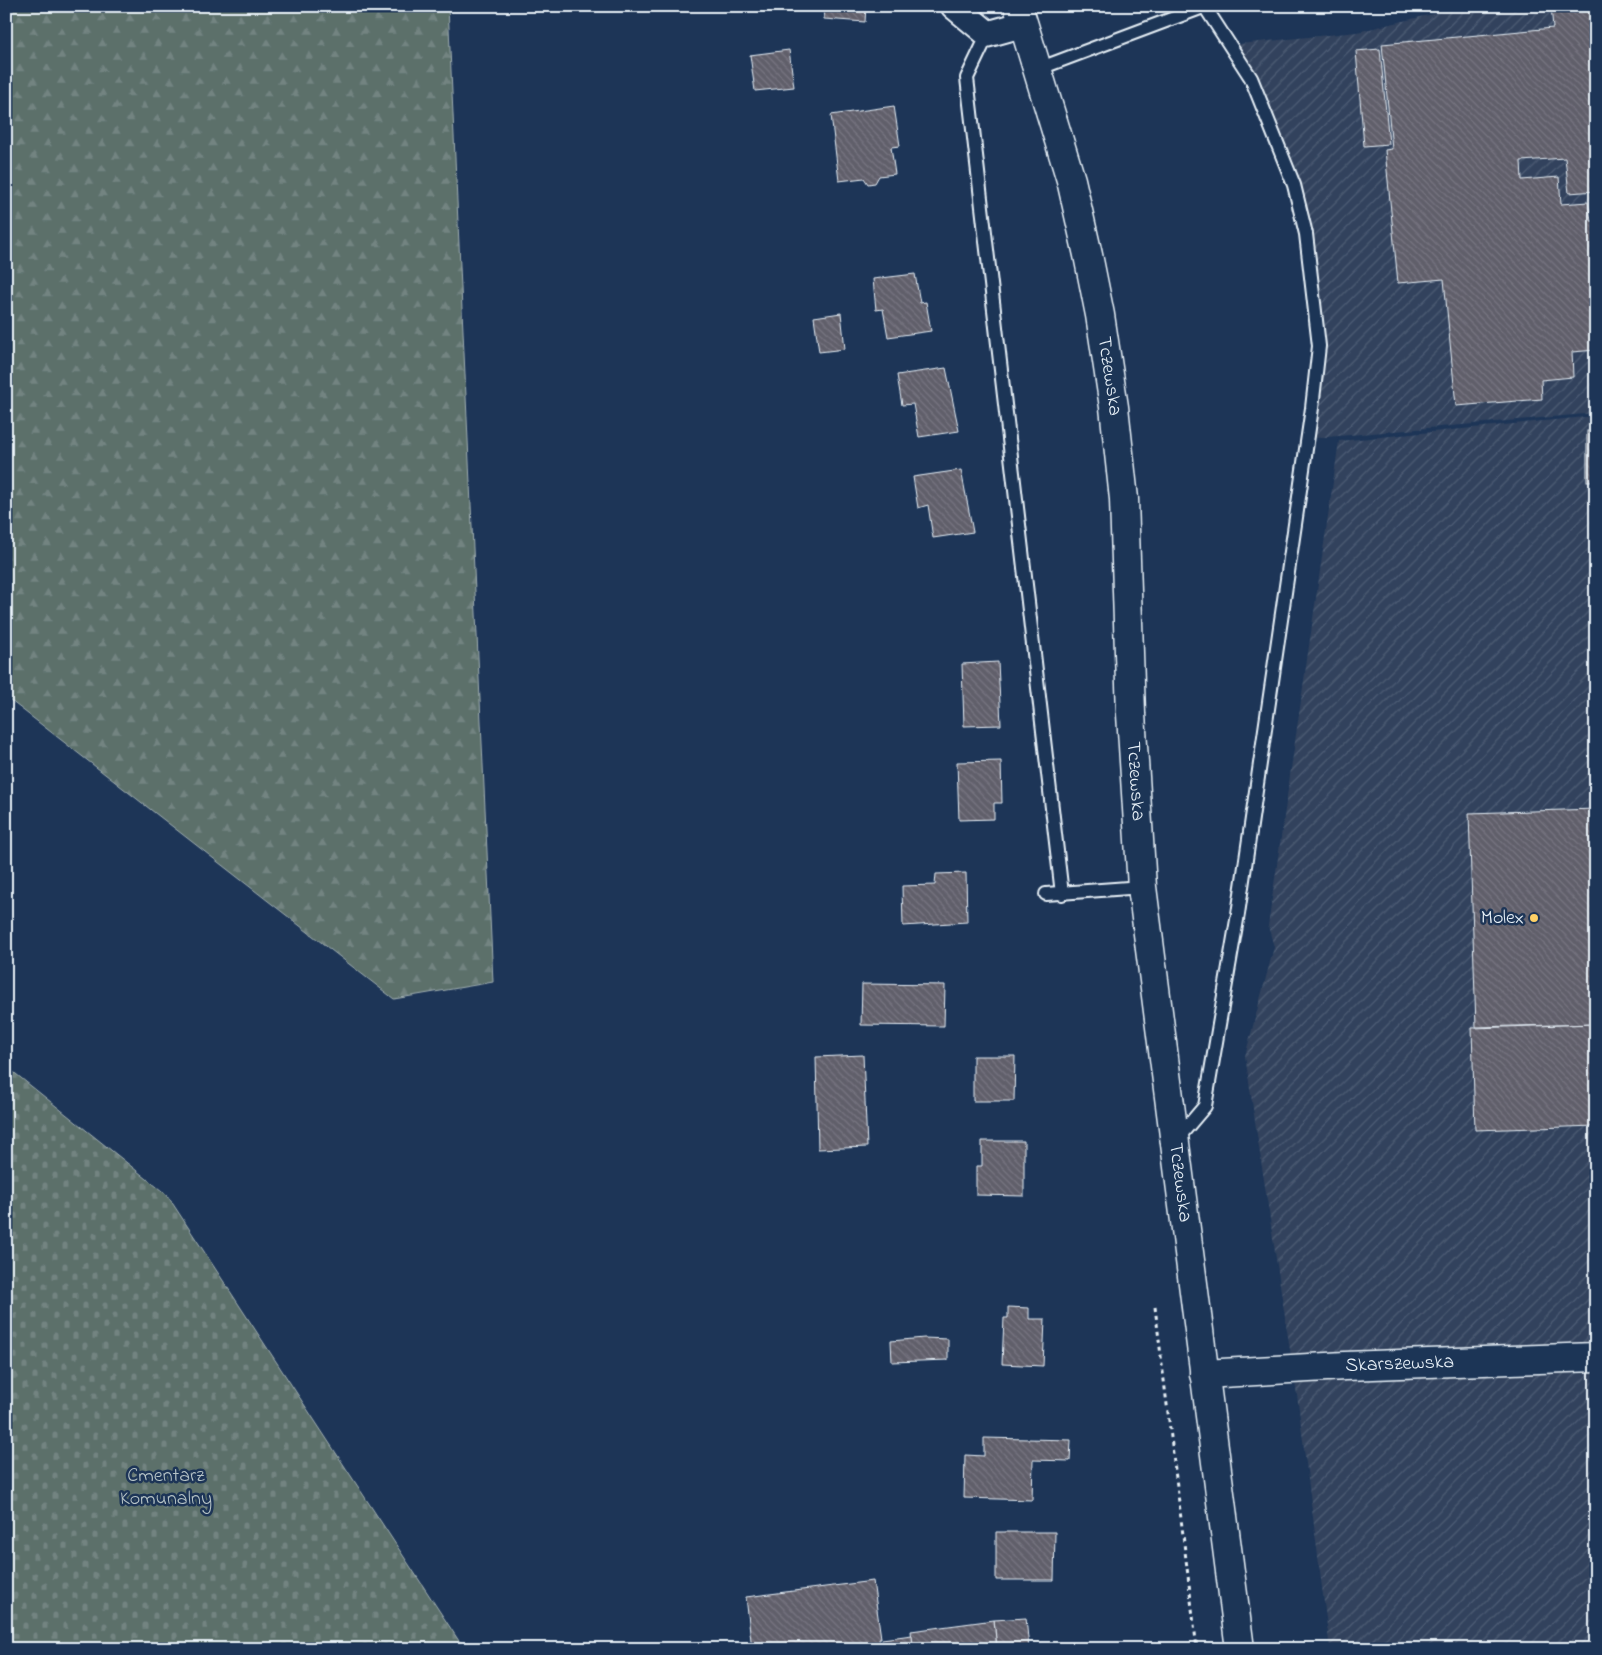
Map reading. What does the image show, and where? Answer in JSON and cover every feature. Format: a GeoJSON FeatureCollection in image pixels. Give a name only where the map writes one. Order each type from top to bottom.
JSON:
{"type":"FeatureCollection","features":[{"type":"Feature","properties":{"kind":"street"},"geometry":{"type":"LineString","coordinates":[[954,6],[988,34],[1021,15]]}},
{"type":"Feature","properties":{"kind":"street","name":"Tczewska"},"geometry":{"type":"LineString","coordinates":[[1021,15],[1071,180],[1100,315],[1114,407],[1124,499],[1131,714],[1142,887],[1240,1649]]}},
{"type":"Feature","properties":{"kind":"street","name":"Skarszewska"},"geometry":{"type":"LineString","coordinates":[[1204,1374],[1345,1366],[1596,1357]]}},
{"type":"Feature","properties":{"kind":"lane"},"geometry":{"type":"LineString","coordinates":[[1038,69],[1206,6],[1251,78],[1294,185],[1306,234],[1319,346],[1310,417],[1239,904],[1205,1106],[1175,1141]]}},
{"type":"Feature","properties":{"kind":"lane"},"geometry":{"type":"LineString","coordinates":[[988,34],[967,78],[1062,894]]}},
{"type":"Feature","properties":{"kind":"lane"},"geometry":{"type":"LineString","coordinates":[[1046,894],[1142,887]]}},
{"type":"Feature","properties":{"kind":"path"},"geometry":{"type":"LineString","coordinates":[[1155,1307],[1197,1649]]}},
{"type":"Feature","properties":{"kind":"shaded area"},"geometry":{"type":"Polygon","coordinates":[[[1466,6],[1595,6],[1596,413],[1305,439],[1319,289],[1291,163],[1229,45],[1357,32],[1466,6]]]}},
{"type":"Feature","properties":{"kind":"shaded area"},"geometry":{"type":"Polygon","coordinates":[[[1596,416],[1596,1649],[1330,1649],[1298,1402],[1245,1056],[1274,947],[1268,926],[1339,441],[1596,416]]]}},
{"type":"Feature","properties":{"kind":"green space"},"geometry":{"type":"Polygon","coordinates":[[[6,6],[448,6],[493,982],[394,999],[6,697],[6,6]]]}},
{"type":"Feature","properties":{"kind":"green space","name":"Cmentarz Komunalny"},"geometry":{"type":"Polygon","coordinates":[[[6,1066],[167,1195],[459,1641],[474,1649],[6,1649],[6,1066]]]}},
{"type":"Feature","properties":{"kind":"building"},"geometry":{"type":"Polygon","coordinates":[[[825,6],[866,6],[865,22],[824,19],[825,6]]]}},
{"type":"Feature","properties":{"kind":"building"},"geometry":{"type":"Polygon","coordinates":[[[1551,6],[1594,6],[1596,191],[1569,193],[1565,158],[1521,161],[1522,180],[1559,177],[1561,204],[1588,202],[1591,221],[1596,221],[1596,350],[1572,352],[1573,377],[1541,380],[1542,399],[1456,406],[1444,279],[1398,283],[1385,150],[1392,149],[1382,44],[1553,28],[1551,6]]]}},
{"type":"Feature","properties":{"kind":"building"},"geometry":{"type":"Polygon","coordinates":[[[1380,49],[1389,144],[1364,146],[1356,51],[1380,49]]]}},
{"type":"Feature","properties":{"kind":"building"},"geometry":{"type":"Polygon","coordinates":[[[789,50],[794,87],[755,91],[750,55],[789,50]]]}},
{"type":"Feature","properties":{"kind":"building"},"geometry":{"type":"Polygon","coordinates":[[[894,106],[900,146],[891,147],[895,174],[879,176],[875,183],[868,184],[864,178],[839,181],[831,115],[894,106]]]}},
{"type":"Feature","properties":{"kind":"building"},"geometry":{"type":"Polygon","coordinates":[[[915,274],[920,303],[926,302],[931,331],[888,337],[883,309],[876,310],[873,279],[915,274]]]}},
{"type":"Feature","properties":{"kind":"building"},"geometry":{"type":"Polygon","coordinates":[[[841,313],[845,349],[819,352],[814,317],[841,313]]]}},
{"type":"Feature","properties":{"kind":"building"},"geometry":{"type":"Polygon","coordinates":[[[946,368],[959,431],[919,437],[913,404],[902,405],[897,375],[946,368]]]}},
{"type":"Feature","properties":{"kind":"building"},"geometry":{"type":"Polygon","coordinates":[[[1587,431],[1596,431],[1596,481],[1587,481],[1587,431]]]}},
{"type":"Feature","properties":{"kind":"building"},"geometry":{"type":"Polygon","coordinates":[[[961,470],[973,532],[933,538],[928,505],[918,508],[913,477],[961,470]]]}},
{"type":"Feature","properties":{"kind":"building"},"geometry":{"type":"Polygon","coordinates":[[[998,662],[1001,725],[964,726],[962,664],[998,662]]]}},
{"type":"Feature","properties":{"kind":"building"},"geometry":{"type":"Polygon","coordinates":[[[1001,761],[1002,803],[994,803],[994,819],[959,820],[957,762],[1001,761]]]}},
{"type":"Feature","properties":{"kind":"building","name":"Molex"},"geometry":{"type":"Polygon","coordinates":[[[1596,809],[1596,1024],[1476,1027],[1469,813],[1596,809]]]}},
{"type":"Feature","properties":{"kind":"building"},"geometry":{"type":"Polygon","coordinates":[[[966,873],[967,922],[903,926],[902,886],[935,885],[936,874],[966,873]]]}},
{"type":"Feature","properties":{"kind":"building"},"geometry":{"type":"Polygon","coordinates":[[[862,984],[945,985],[944,1026],[861,1025],[862,984]]]}},
{"type":"Feature","properties":{"kind":"building"},"geometry":{"type":"Polygon","coordinates":[[[1596,1024],[1596,1126],[1475,1130],[1472,1028],[1596,1024]]]}},
{"type":"Feature","properties":{"kind":"building"},"geometry":{"type":"Polygon","coordinates":[[[863,1055],[867,1147],[818,1149],[816,1057],[863,1055]]]}},
{"type":"Feature","properties":{"kind":"building"},"geometry":{"type":"Polygon","coordinates":[[[973,1056],[1015,1056],[1014,1101],[973,1101],[973,1056]]]}},
{"type":"Feature","properties":{"kind":"building"},"geometry":{"type":"Polygon","coordinates":[[[982,1141],[1024,1141],[1024,1196],[976,1195],[976,1166],[982,1166],[982,1141]]]}},
{"type":"Feature","properties":{"kind":"building"},"geometry":{"type":"Polygon","coordinates":[[[1008,1307],[1029,1308],[1029,1319],[1045,1319],[1043,1366],[1002,1364],[1004,1318],[1008,1318],[1008,1307]]]}},
{"type":"Feature","properties":{"kind":"building"},"geometry":{"type":"Polygon","coordinates":[[[924,1338],[948,1339],[948,1360],[892,1362],[891,1341],[924,1338]]]}},
{"type":"Feature","properties":{"kind":"building"},"geometry":{"type":"Polygon","coordinates":[[[984,1438],[1071,1440],[1070,1461],[1033,1460],[1032,1500],[964,1498],[965,1455],[984,1456],[984,1438]]]}},
{"type":"Feature","properties":{"kind":"building"},"geometry":{"type":"Polygon","coordinates":[[[996,1532],[1055,1532],[1054,1580],[996,1580],[996,1532]]]}},
{"type":"Feature","properties":{"kind":"building"},"geometry":{"type":"Polygon","coordinates":[[[873,1581],[881,1638],[879,1638],[880,1649],[752,1649],[746,1597],[873,1581]]]}},
{"type":"Feature","properties":{"kind":"building"},"geometry":{"type":"Polygon","coordinates":[[[1026,1618],[1029,1649],[997,1649],[994,1620],[1026,1618]]]}},
{"type":"Feature","properties":{"kind":"building"},"geometry":{"type":"Polygon","coordinates":[[[994,1620],[997,1649],[913,1649],[911,1631],[994,1620]]]}},
{"type":"Feature","properties":{"kind":"building"},"geometry":{"type":"Polygon","coordinates":[[[912,1635],[913,1649],[883,1649],[882,1639],[912,1635]]]}},
{"type":"Feature","properties":{"kind":"place","name":"Molex"},"geometry":{"type":"Point","coordinates":[1534,918]}}]}
